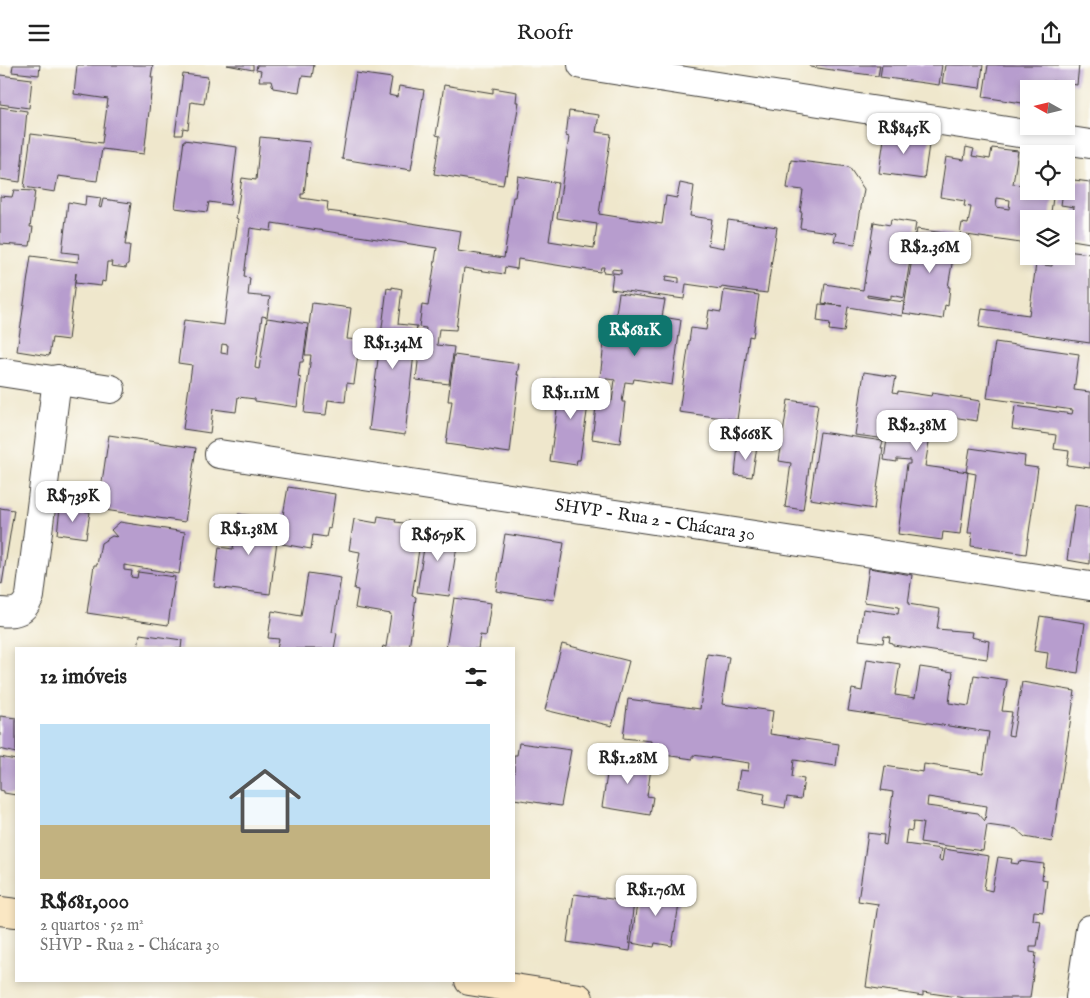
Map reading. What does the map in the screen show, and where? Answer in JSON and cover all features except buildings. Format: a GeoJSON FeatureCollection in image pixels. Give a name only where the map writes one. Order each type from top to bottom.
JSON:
{"type":"FeatureCollection","features":[{"type":"Feature","properties":{"kind":"main road"},"geometry":{"type":"LineString","coordinates":[[0,911],[15,913]]}},
{"type":"Feature","properties":{"kind":"main road"},"geometry":{"type":"LineString","coordinates":[[475,982],[580,998]]}},
{"type":"Feature","properties":{"kind":"street"},"geometry":{"type":"LineString","coordinates":[[582,65],[1090,144]]}},
{"type":"Feature","properties":{"kind":"street"},"geometry":{"type":"LineString","coordinates":[[0,372],[57,379],[111,389]]}},
{"type":"Feature","properties":{"kind":"street"},"geometry":{"type":"LineString","coordinates":[[0,612],[13,612],[22,609],[26,606],[30,596],[57,379]]}},
{"type":"Feature","properties":{"kind":"street","name":"SHVP - Rua 2 - Chácara 30"},"geometry":{"type":"LineString","coordinates":[[219,454],[1090,586]]}},
{"type":"Feature","properties":{"kind":"street"},"geometry":{"type":"LineString","coordinates":[[1080,998],[1090,929]]}}]}
